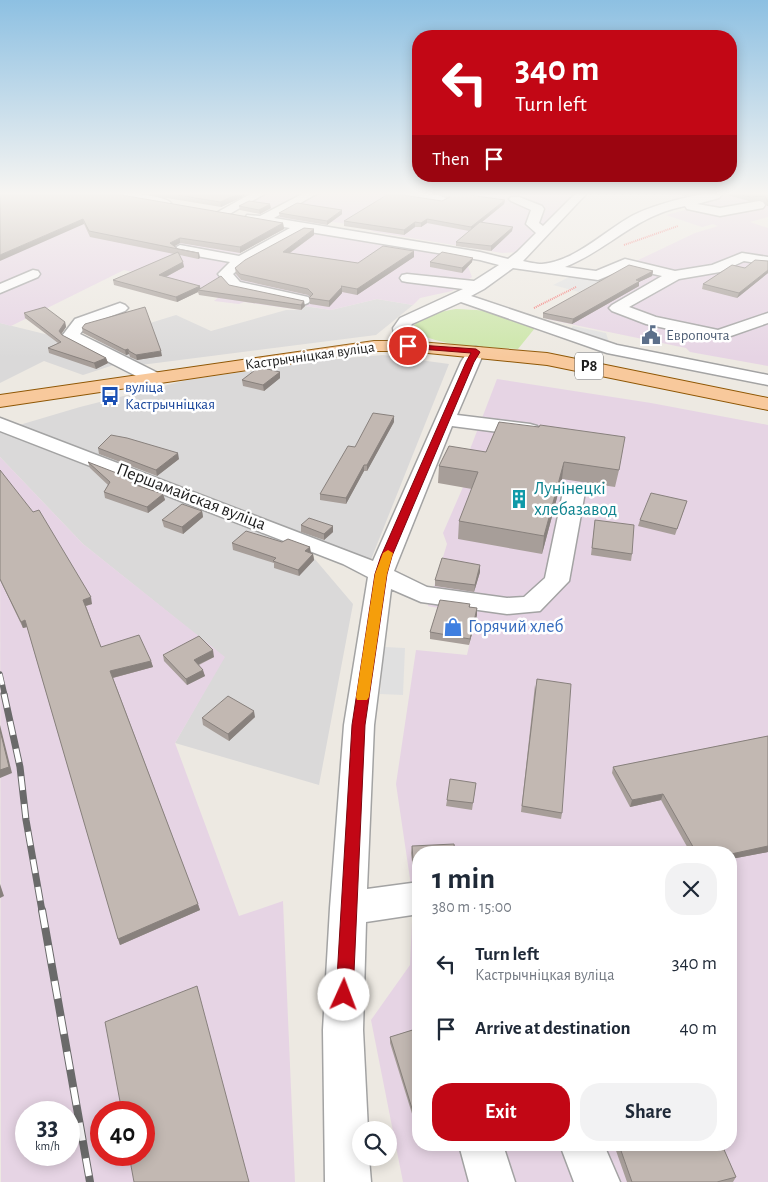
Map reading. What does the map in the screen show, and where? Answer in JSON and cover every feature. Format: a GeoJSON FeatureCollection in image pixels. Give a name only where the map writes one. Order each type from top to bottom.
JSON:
{"type":"FeatureCollection","features":[{"type":"Feature","properties":{"kind":"main road","name":"Кастрычніцкая вуліца"},"geometry":{"type":"LineString","coordinates":[[0,401],[152,377],[374,346],[408,346],[572,362],[768,404]]}},
{"type":"Feature","properties":{"kind":"street"},"geometry":{"type":"LineString","coordinates":[[266,248],[241,260],[226,274],[235,285],[303,300]]}},
{"type":"Feature","properties":{"kind":"street"},"geometry":{"type":"LineString","coordinates":[[430,248],[509,263],[598,276],[626,264],[675,275]]}},
{"type":"Feature","properties":{"kind":"street"},"geometry":{"type":"LineString","coordinates":[[408,346],[401,328],[406,321],[460,297],[479,286],[522,255],[528,248]]}},
{"type":"Feature","properties":{"kind":"street"},"geometry":{"type":"LineString","coordinates":[[538,266],[553,266],[569,261],[589,248]]}},
{"type":"Feature","properties":{"kind":"street"},"geometry":{"type":"LineString","coordinates":[[180,249],[241,260]]}},
{"type":"Feature","properties":{"kind":"street"},"geometry":{"type":"LineString","coordinates":[[768,261],[742,257],[715,269],[675,275],[617,308],[652,321],[720,335],[768,318]]}},
{"type":"Feature","properties":{"kind":"street"},"geometry":{"type":"LineString","coordinates":[[0,289],[33,274]]}},
{"type":"Feature","properties":{"kind":"street"},"geometry":{"type":"LineString","coordinates":[[407,278],[479,286]]}},
{"type":"Feature","properties":{"kind":"street"},"geometry":{"type":"LineString","coordinates":[[460,297],[613,349],[768,380]]}},
{"type":"Feature","properties":{"kind":"street"},"geometry":{"type":"LineString","coordinates":[[120,308],[81,322],[70,336],[152,377]]}},
{"type":"Feature","properties":{"kind":"street"},"geometry":{"type":"LineString","coordinates":[[658,359],[676,353],[703,332]]}},
{"type":"Feature","properties":{"kind":"street"},"geometry":{"type":"LineString","coordinates":[[348,1182],[343,1030],[348,908],[359,725],[381,574],[446,418],[476,352]]}},
{"type":"Feature","properties":{"kind":"street"},"geometry":{"type":"LineString","coordinates":[[446,418],[546,432]]}},
{"type":"Feature","properties":{"kind":"street","name":"Першамайская вуліца"},"geometry":{"type":"LineString","coordinates":[[0,424],[342,556],[421,594],[507,606],[531,605],[557,581],[574,492]]}},
{"type":"Feature","properties":{"kind":"street"},"geometry":{"type":"LineString","coordinates":[[348,908],[412,899]]}},
{"type":"Feature","properties":{"kind":"street"},"geometry":{"type":"LineString","coordinates":[[483,1151],[492,1182]]}},
{"type":"Feature","properties":{"kind":"street"},"geometry":{"type":"LineString","coordinates":[[584,1151],[597,1182]]}},
{"type":"Feature","properties":{"kind":"path"},"geometry":{"type":"LineString","coordinates":[[539,325],[528,310],[598,276]]}},
{"type":"Feature","properties":{"kind":"shaded area"},"geometry":{"type":"Polygon","coordinates":[[[0,248],[215,248],[241,253],[230,260],[259,248],[404,248],[445,255],[467,264],[472,277],[452,291],[420,298],[413,305],[377,299],[331,310],[305,306],[301,310],[244,302],[239,304],[214,301],[224,293],[124,270],[11,326],[0,323],[0,248]]]}},
{"type":"Feature","properties":{"kind":"shaded area"},"geometry":{"type":"Polygon","coordinates":[[[473,248],[522,248],[518,252],[502,253],[473,248]]]}},
{"type":"Feature","properties":{"kind":"shaded area"},"geometry":{"type":"Polygon","coordinates":[[[663,248],[768,248],[768,366],[690,352],[686,348],[546,319],[552,313],[589,293],[632,263],[663,248]]]}},
{"type":"Feature","properties":{"kind":"shaded area"},"geometry":{"type":"Polygon","coordinates":[[[575,274],[600,281],[579,292],[553,285],[575,274]]]}},
{"type":"Feature","properties":{"kind":"shaded area"},"geometry":{"type":"Polygon","coordinates":[[[377,299],[413,305],[376,335],[133,366],[92,341],[176,315],[211,331],[286,310],[301,310],[304,306],[331,310],[377,299]]]}},
{"type":"Feature","properties":{"kind":"shaded area"},"geometry":{"type":"Polygon","coordinates":[[[0,323],[49,335],[120,363],[83,375],[44,361],[0,383],[0,323]]]}},
{"type":"Feature","properties":{"kind":"shaded area"},"geometry":{"type":"Polygon","coordinates":[[[573,326],[606,333],[610,345],[568,332],[573,326]]]}},
{"type":"Feature","properties":{"kind":"shaded area"},"geometry":{"type":"Polygon","coordinates":[[[383,355],[449,364],[370,562],[16,426],[80,407],[187,380],[323,360],[383,355]]]}},
{"type":"Feature","properties":{"kind":"shaded area","name":"Лунінецкі хлебазавод"},"geometry":{"type":"Polygon","coordinates":[[[497,379],[651,403],[768,425],[768,1182],[403,1182],[397,1152],[397,1121],[391,1121],[371,1020],[410,965],[412,921],[412,1151],[737,1151],[737,846],[412,846],[412,892],[396,784],[416,650],[467,655],[476,615],[428,606],[447,544],[443,533],[463,487],[464,465],[497,379]]]}},
{"type":"Feature","properties":{"kind":"shaded area"},"geometry":{"type":"Polygon","coordinates":[[[5,431],[308,551],[353,604],[319,785],[175,743],[224,657],[83,544],[0,457],[0,432],[5,431]]]}},
{"type":"Feature","properties":{"kind":"shaded area"},"geometry":{"type":"Polygon","coordinates":[[[0,457],[83,544],[225,657],[175,743],[239,916],[283,901],[295,1182],[1,1182],[0,457]]]}},
{"type":"Feature","properties":{"kind":"shaded area"},"geometry":{"type":"Polygon","coordinates":[[[384,647],[405,648],[403,695],[380,694],[384,647]]]}},
{"type":"Feature","properties":{"kind":"green space"},"geometry":{"type":"Polygon","coordinates":[[[456,309],[487,311],[507,315],[535,328],[518,349],[463,346],[436,340],[412,330],[419,320],[425,317],[456,309]]]}},
{"type":"Feature","properties":{"kind":"building"},"geometry":{"type":"Polygon","coordinates":[[[0,248],[16,248],[0,255],[0,248]]]}},
{"type":"Feature","properties":{"kind":"building"},"geometry":{"type":"Polygon","coordinates":[[[267,248],[288,248],[283,252],[358,263],[380,248],[414,251],[357,289],[341,286],[329,301],[309,298],[313,294],[308,289],[240,274],[235,268],[267,248]]]}},
{"type":"Feature","properties":{"kind":"building"},"geometry":{"type":"Polygon","coordinates":[[[178,252],[183,262],[159,275],[200,286],[176,297],[113,280],[178,252]]]}},
{"type":"Feature","properties":{"kind":"building"},"geometry":{"type":"Polygon","coordinates":[[[442,252],[473,258],[462,268],[430,262],[442,252]]]}},
{"type":"Feature","properties":{"kind":"building"},"geometry":{"type":"Polygon","coordinates":[[[755,260],[768,261],[768,270],[739,293],[703,284],[732,265],[745,268],[755,260]]]}},
{"type":"Feature","properties":{"kind":"building"},"geometry":{"type":"Polygon","coordinates":[[[629,265],[653,271],[636,280],[640,281],[573,319],[543,313],[629,265]]]}},
{"type":"Feature","properties":{"kind":"building"},"geometry":{"type":"Polygon","coordinates":[[[221,276],[229,285],[304,301],[301,305],[198,290],[221,276]]]}},
{"type":"Feature","properties":{"kind":"building"},"geometry":{"type":"Polygon","coordinates":[[[45,307],[65,322],[59,331],[62,335],[106,358],[94,363],[48,348],[61,342],[24,313],[45,307]]]}},
{"type":"Feature","properties":{"kind":"building"},"geometry":{"type":"Polygon","coordinates":[[[145,307],[161,351],[136,355],[128,349],[125,350],[82,328],[85,324],[145,307]]]}},
{"type":"Feature","properties":{"kind":"building"},"geometry":{"type":"Polygon","coordinates":[[[259,367],[280,372],[263,385],[242,380],[259,367]]]}},
{"type":"Feature","properties":{"kind":"building"},"geometry":{"type":"Polygon","coordinates":[[[373,413],[394,416],[346,498],[320,494],[348,446],[355,447],[373,413]]]}},
{"type":"Feature","properties":{"kind":"building","name":"Лунінецкі хлебазавод"},"geometry":{"type":"Polygon","coordinates":[[[499,422],[539,427],[540,425],[625,437],[619,470],[564,462],[544,536],[459,521],[478,472],[439,466],[449,446],[486,452],[499,422]]]}},
{"type":"Feature","properties":{"kind":"building"},"geometry":{"type":"Polygon","coordinates":[[[111,435],[178,453],[156,470],[98,448],[111,435]]]}},
{"type":"Feature","properties":{"kind":"building"},"geometry":{"type":"Polygon","coordinates":[[[88,462],[140,482],[136,485],[163,494],[147,507],[104,492],[110,482],[88,462]]]}},
{"type":"Feature","properties":{"kind":"building"},"geometry":{"type":"Polygon","coordinates":[[[0,470],[33,512],[39,510],[91,597],[83,600],[101,647],[139,635],[151,661],[110,671],[198,904],[118,939],[25,620],[21,622],[0,579],[0,470]]]}},
{"type":"Feature","properties":{"kind":"building"},"geometry":{"type":"Polygon","coordinates":[[[651,493],[687,501],[677,529],[640,520],[651,493]]]}},
{"type":"Feature","properties":{"kind":"building"},"geometry":{"type":"Polygon","coordinates":[[[182,504],[202,511],[182,527],[162,520],[182,504]]]}},
{"type":"Feature","properties":{"kind":"building"},"geometry":{"type":"Polygon","coordinates":[[[309,518],[333,526],[324,534],[301,525],[309,518]]]}},
{"type":"Feature","properties":{"kind":"building"},"geometry":{"type":"Polygon","coordinates":[[[595,520],[634,525],[632,554],[592,548],[595,520]]]}},
{"type":"Feature","properties":{"kind":"building"},"geometry":{"type":"Polygon","coordinates":[[[246,531],[282,542],[288,539],[310,547],[305,551],[313,554],[298,570],[273,561],[276,558],[232,543],[246,531]]]}},
{"type":"Feature","properties":{"kind":"building"},"geometry":{"type":"Polygon","coordinates":[[[442,558],[480,565],[475,585],[435,580],[442,558]]]}},
{"type":"Feature","properties":{"kind":"building","name":"Горячий хлеб"},"geometry":{"type":"Polygon","coordinates":[[[440,600],[470,604],[469,607],[477,608],[470,639],[430,632],[440,600]]]}},
{"type":"Feature","properties":{"kind":"building"},"geometry":{"type":"Polygon","coordinates":[[[199,636],[213,650],[194,660],[203,670],[186,679],[163,655],[199,636]]]}},
{"type":"Feature","properties":{"kind":"building"},"geometry":{"type":"Polygon","coordinates":[[[537,679],[571,684],[562,813],[522,806],[537,679]]]}},
{"type":"Feature","properties":{"kind":"building"},"geometry":{"type":"Polygon","coordinates":[[[228,696],[254,711],[228,734],[202,718],[228,696]]]}},
{"type":"Feature","properties":{"kind":"building"},"geometry":{"type":"Polygon","coordinates":[[[0,730],[9,767],[0,770],[0,730]]]}},
{"type":"Feature","properties":{"kind":"building"},"geometry":{"type":"Polygon","coordinates":[[[768,736],[768,846],[737,853],[737,846],[693,846],[663,794],[632,800],[613,767],[768,736]]]}},
{"type":"Feature","properties":{"kind":"building"},"geometry":{"type":"Polygon","coordinates":[[[450,779],[476,783],[473,803],[447,800],[450,779]]]}},
{"type":"Feature","properties":{"kind":"building"},"geometry":{"type":"Polygon","coordinates":[[[454,844],[454,846],[412,846],[454,844]]]}},
{"type":"Feature","properties":{"kind":"building"},"geometry":{"type":"Polygon","coordinates":[[[197,986],[249,1182],[134,1182],[131,1166],[155,1166],[155,1101],[120,1101],[105,1022],[197,986]]]}},
{"type":"Feature","properties":{"kind":"building"},"geometry":{"type":"Polygon","coordinates":[[[412,1030],[412,1108],[390,1037],[412,1030]]]}},
{"type":"Feature","properties":{"kind":"building"},"geometry":{"type":"Polygon","coordinates":[[[621,1151],[725,1151],[736,1177],[717,1182],[632,1182],[621,1151]]]}},
{"type":"Feature","properties":{"kind":"railway"},"geometry":{"type":"LineString","coordinates":[[0,674],[5,696]]}},
{"type":"Feature","properties":{"kind":"railway"},"geometry":{"type":"LineString","coordinates":[[4,694],[20,767],[26,820],[42,911]]}},
{"type":"Feature","properties":{"kind":"railway"},"geometry":{"type":"LineString","coordinates":[[42,910],[90,1182]]}},
{"type":"Feature","properties":{"kind":"slow traffic"},"geometry":{"type":"LineString","coordinates":[[362,697],[381,574],[388,553]]}},
{"type":"Feature","properties":{"kind":"place","name":"Европочта"},"geometry":{"type":"Point","coordinates":[651,335]}},
{"type":"Feature","properties":{"kind":"place","name":"вуліца Кастрычніцкая"},"geometry":{"type":"Point","coordinates":[110,396]}},
{"type":"Feature","properties":{"kind":"place","name":"Лунінецкі хлебазавод"},"geometry":{"type":"Point","coordinates":[519,499]}},
{"type":"Feature","properties":{"kind":"place","name":"Горячий хлеб"},"geometry":{"type":"Point","coordinates":[453,627]}},
{"type":"Feature","properties":{"kind":"route"},"geometry":{"type":"LineString","coordinates":[[344,995],[359,725],[366,665],[381,574],[470,362],[476,352],[408,346]]}}]}
